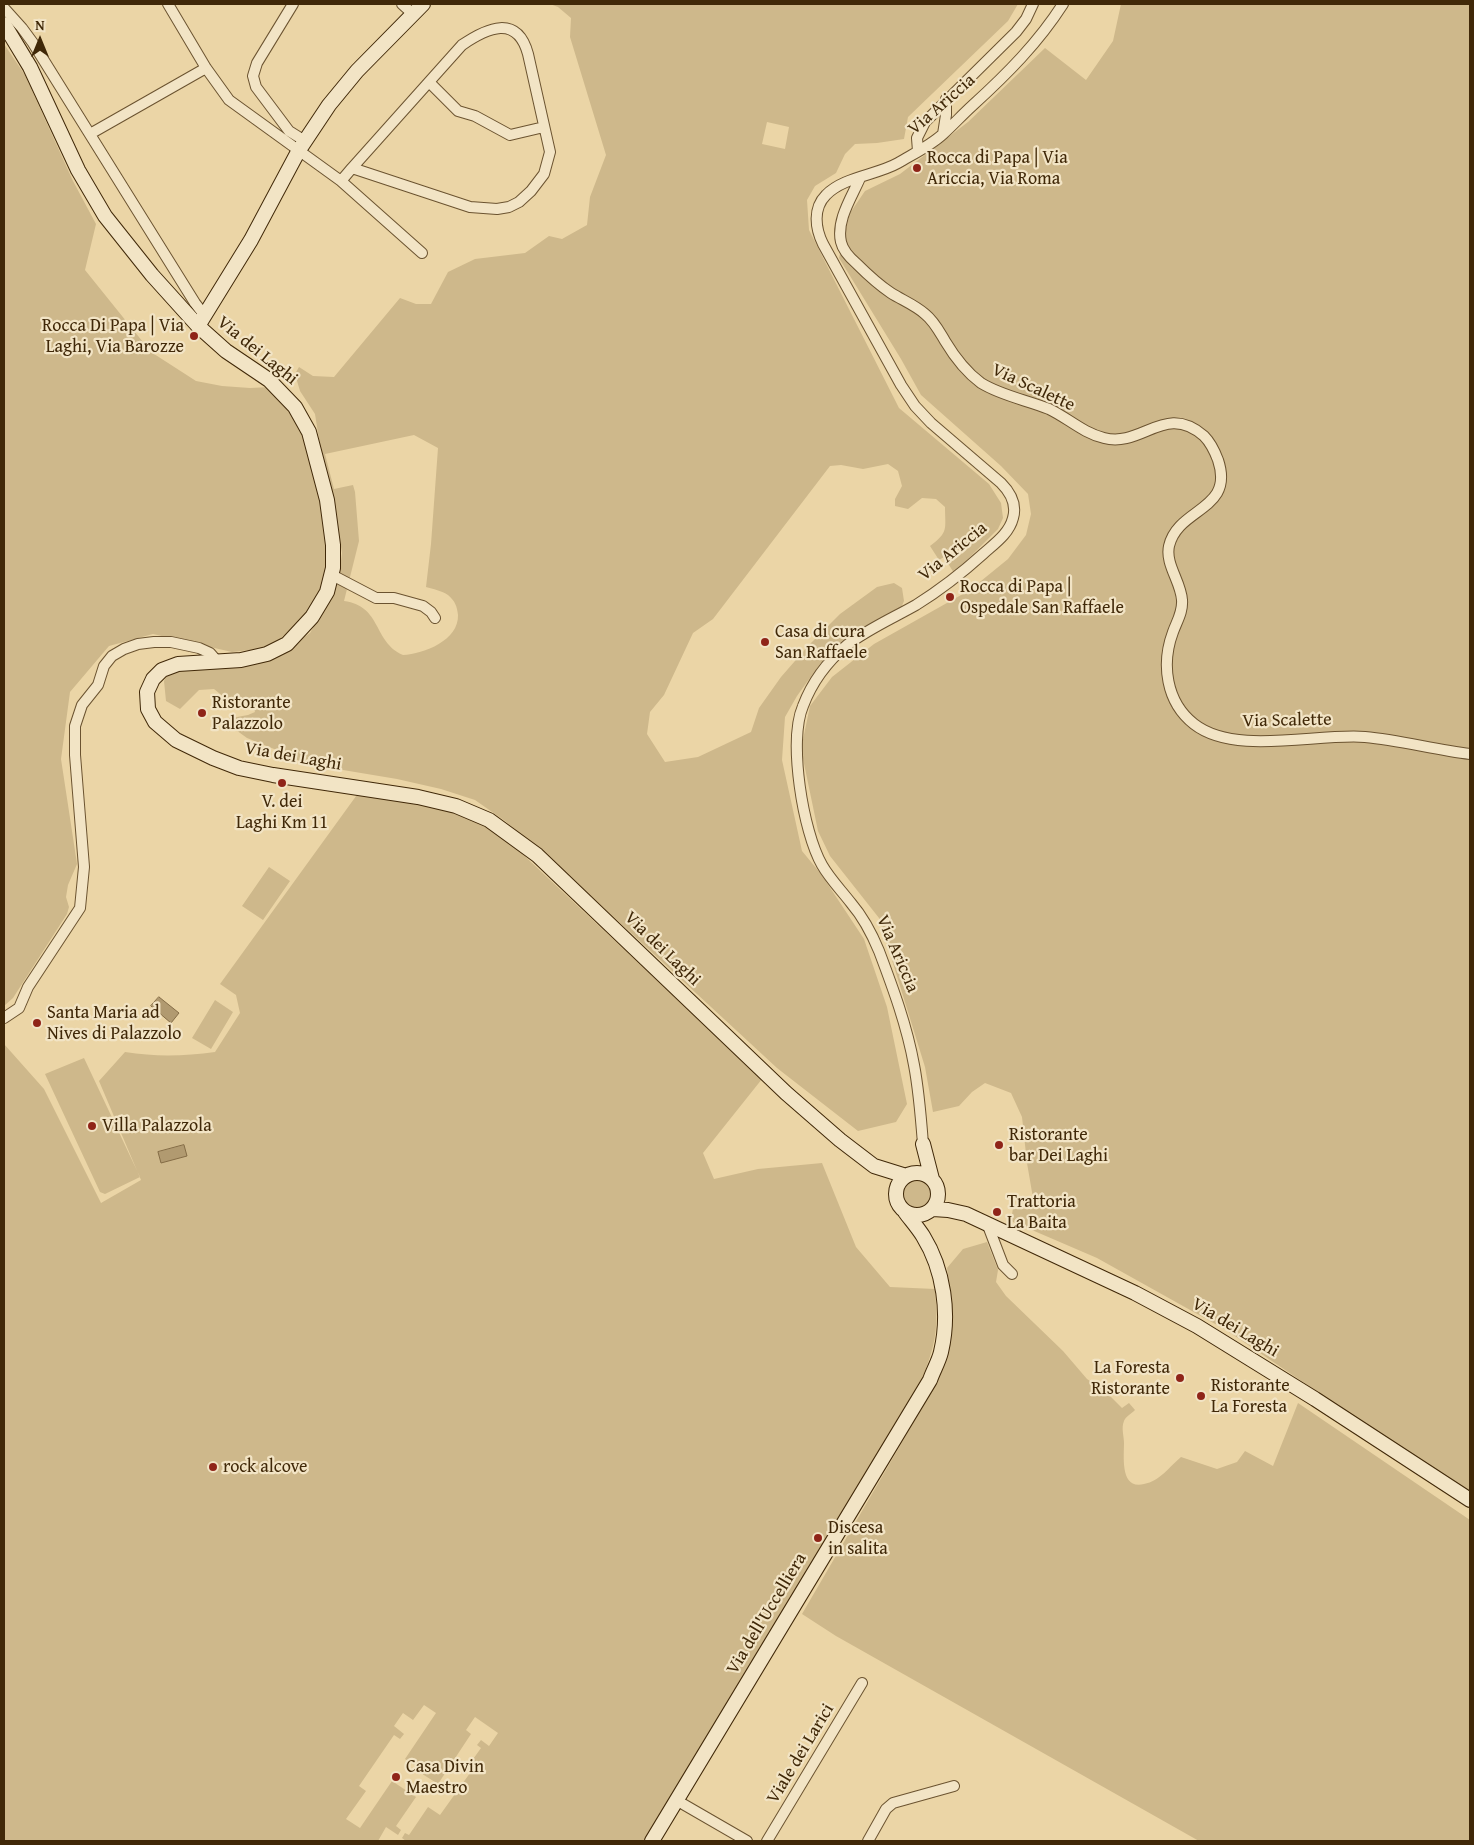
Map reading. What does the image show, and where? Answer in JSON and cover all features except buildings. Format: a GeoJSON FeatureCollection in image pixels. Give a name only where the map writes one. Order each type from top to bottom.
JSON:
{"type":"FeatureCollection","features":[{"type":"Feature","properties":{"kind":"main road"},"geometry":{"type":"LineString","coordinates":[[201,321],[251,240],[302,146],[329,105],[357,70],[418,9]]}},
{"type":"Feature","properties":{"kind":"main road","name":"Via dei Laghi"},"geometry":{"type":"LineString","coordinates":[[4,24],[32,72],[78,170],[99,208],[152,275],[201,321],[226,351],[274,383],[302,418],[312,444],[328,508],[334,545],[332,575],[329,588],[320,606],[298,633],[285,645],[272,652],[256,658],[175,665],[162,670],[153,679],[147,695],[148,709],[155,722],[171,737],[213,758],[248,770],[418,797],[461,808],[489,820],[537,856],[786,1093],[846,1146],[874,1166],[887,1182],[901,1206]]}},
{"type":"Feature","properties":{"kind":"main road","name":"Via Ariccia"},"geometry":{"type":"LineString","coordinates":[[908,1175],[923,1144]]}},
{"type":"Feature","properties":{"kind":"main road","name":"Via Ariccia"},"geometry":{"type":"LineString","coordinates":[[923,1144],[935,1183]]}},
{"type":"Feature","properties":{"kind":"main road","name":"Via dei Laghi"},"geometry":{"type":"LineString","coordinates":[[874,1166],[908,1175]]}},
{"type":"Feature","properties":{"kind":"main road"},"geometry":{"type":"LineString","coordinates":[[924,1237],[931,1211],[938,1198],[935,1183],[921,1173],[908,1175],[898,1184],[896,1189],[901,1206],[916,1216],[931,1211]]}},
{"type":"Feature","properties":{"kind":"main road","name":"Via dei Laghi"},"geometry":{"type":"LineString","coordinates":[[935,1183],[948,1199],[966,1214],[1135,1293],[1198,1326],[1470,1500]]}},
{"type":"Feature","properties":{"kind":"main road","name":"Via dell'Uccelliera"},"geometry":{"type":"LineString","coordinates":[[652,1841],[930,1380],[941,1353],[945,1324],[944,1288],[939,1271],[924,1237],[901,1206]]}},
{"type":"Feature","properties":{"kind":"main road","name":"Via dei Laghi"},"geometry":{"type":"LineString","coordinates":[[931,1211],[966,1214]]}},
{"type":"Feature","properties":{"kind":"street"},"geometry":{"type":"LineString","coordinates":[[168,4],[206,68],[229,100],[302,146]]}},
{"type":"Feature","properties":{"kind":"street"},"geometry":{"type":"LineString","coordinates":[[293,4],[255,66],[253,79],[256,88],[302,146],[422,253]]}},
{"type":"Feature","properties":{"kind":"street"},"geometry":{"type":"LineString","coordinates":[[402,4],[418,9]]}},
{"type":"Feature","properties":{"kind":"street"},"geometry":{"type":"LineString","coordinates":[[918,151],[917,138],[920,128],[946,99],[1020,28],[1033,4]]}},
{"type":"Feature","properties":{"kind":"street","name":"Via Ariccia"},"geometry":{"type":"LineString","coordinates":[[923,1144],[913,1058],[900,1011],[880,953],[861,916],[824,867],[812,840],[797,763],[796,743],[798,724],[802,707],[811,688],[836,655],[858,638],[936,592],[966,568],[1005,534],[1012,521],[1015,509],[1012,497],[1001,483],[931,423],[911,401],[820,238],[816,217],[822,199],[833,188],[890,167],[943,134],[1018,62],[1045,30],[1063,4]]}},
{"type":"Feature","properties":{"kind":"street"},"geometry":{"type":"LineString","coordinates":[[4,8],[30,38],[195,303],[201,321]]}},
{"type":"Feature","properties":{"kind":"street"},"geometry":{"type":"LineString","coordinates":[[341,181],[352,168],[429,82],[455,52],[466,42],[487,30],[498,27],[520,37],[527,49],[550,152],[544,174],[531,191],[509,207],[497,209],[470,207],[352,168]]}},
{"type":"Feature","properties":{"kind":"street"},"geometry":{"type":"LineString","coordinates":[[90,134],[206,68]]}},
{"type":"Feature","properties":{"kind":"street"},"geometry":{"type":"LineString","coordinates":[[429,82],[458,111],[475,116],[510,135],[544,127]]}},
{"type":"Feature","properties":{"kind":"street"},"geometry":{"type":"LineString","coordinates":[[946,99],[953,108],[967,110]]}},
{"type":"Feature","properties":{"kind":"street"},"geometry":{"type":"LineString","coordinates":[[943,134],[946,99]]}},
{"type":"Feature","properties":{"kind":"street","name":"Via Scalette"},"geometry":{"type":"LineString","coordinates":[[860,178],[841,224],[841,241],[845,251],[880,285],[928,316],[936,325],[958,360],[978,380],[995,390],[1052,410],[1079,428],[1102,438],[1122,439],[1174,423],[1194,429],[1212,445],[1221,469],[1221,487],[1209,502],[1179,528],[1169,550],[1182,602],[1181,614],[1168,648],[1167,673],[1174,698],[1188,719],[1207,732],[1236,739],[1280,741],[1342,736],[1361,737],[1470,754]]}},
{"type":"Feature","properties":{"kind":"street"},"geometry":{"type":"LineString","coordinates":[[332,575],[376,598],[394,598],[423,606],[431,612],[434,618]]}},
{"type":"Feature","properties":{"kind":"street"},"geometry":{"type":"LineString","coordinates":[[4,1018],[19,1008],[28,986],[80,908],[84,879],[75,755],[75,726],[82,706],[98,685],[104,666],[112,656],[128,648],[154,642],[171,642],[199,648],[210,653],[217,661]]}},
{"type":"Feature","properties":{"kind":"street"},"geometry":{"type":"LineString","coordinates":[[987,1223],[1003,1265],[1012,1274]]}},
{"type":"Feature","properties":{"kind":"street","name":"Viale dei Larici"},"geometry":{"type":"LineString","coordinates":[[767,1841],[862,1683]]}},
{"type":"Feature","properties":{"kind":"street"},"geometry":{"type":"LineString","coordinates":[[868,1841],[886,1809],[893,1803],[954,1786]]}},
{"type":"Feature","properties":{"kind":"street"},"geometry":{"type":"LineString","coordinates":[[676,1800],[747,1841]]}},
{"type":"Feature","properties":{"kind":"shaded area"},"geometry":{"type":"Polygon","coordinates":[[[550,4],[1018,4],[1008,21],[908,117],[904,139],[855,144],[845,154],[836,173],[815,186],[807,200],[809,230],[899,408],[989,484],[1001,503],[1003,518],[998,529],[954,573],[944,557],[939,560],[930,546],[945,530],[945,507],[936,499],[922,498],[908,509],[895,506],[895,499],[902,486],[898,471],[888,464],[863,469],[841,465],[830,466],[713,619],[693,633],[664,695],[650,712],[647,734],[665,762],[698,757],[751,732],[759,708],[781,677],[840,614],[877,587],[894,583],[902,588],[904,601],[901,608],[857,631],[834,649],[820,664],[797,696],[785,717],[782,760],[802,851],[821,874],[864,939],[887,1007],[907,1104],[896,1122],[858,1131],[777,1068],[552,860],[505,821],[475,800],[441,789],[397,779],[301,763],[287,752],[279,751],[247,738],[229,725],[226,719],[255,712],[252,703],[225,698],[214,689],[199,690],[180,709],[166,701],[164,681],[167,675],[180,669],[285,650],[310,633],[338,584],[342,553],[336,517],[323,465],[315,414],[300,391],[295,374],[299,367],[313,376],[334,377],[400,298],[416,304],[431,304],[448,272],[475,259],[525,253],[549,236],[562,239],[587,225],[590,197],[606,155],[570,37],[571,18],[558,7],[550,4]],[[767,122],[762,144],[785,149],[789,127],[767,122]],[[414,435],[325,454],[334,489],[353,485],[355,492],[359,541],[344,601],[356,604],[365,610],[386,642],[403,655],[421,652],[439,644],[453,632],[457,624],[458,615],[455,604],[448,595],[426,587],[438,448],[414,435]]]}},
{"type":"Feature","properties":{"kind":"shaded area"},"geometry":{"type":"Polygon","coordinates":[[[1121,4],[1470,4],[1470,1495],[1226,1330],[1097,1258],[1011,1221],[1013,1208],[1031,1204],[1033,1198],[1022,1117],[1011,1093],[985,1083],[972,1092],[959,1106],[933,1112],[925,1067],[879,918],[830,856],[818,831],[801,749],[810,706],[832,677],[874,644],[970,590],[1008,559],[1026,535],[1031,514],[1028,494],[1001,466],[921,395],[839,258],[850,213],[865,191],[900,174],[968,122],[1045,48],[1086,80],[1113,41],[1121,4]]]}},
{"type":"Feature","properties":{"kind":"shaded area"},"geometry":{"type":"Polygon","coordinates":[[[4,44],[25,75],[73,181],[96,224],[85,270],[151,352],[196,381],[222,386],[271,387],[294,411],[305,436],[322,507],[327,545],[327,565],[323,587],[301,622],[268,648],[232,652],[153,634],[109,646],[70,692],[61,759],[77,864],[68,885],[66,897],[69,907],[67,914],[13,998],[4,1006],[4,44]]]}},
{"type":"Feature","properties":{"kind":"shaded area"},"geometry":{"type":"Polygon","coordinates":[[[359,792],[461,812],[488,826],[515,847],[762,1079],[703,1153],[714,1179],[758,1169],[822,1163],[856,1247],[890,1287],[935,1289],[935,1333],[928,1364],[923,1376],[646,1841],[406,1841],[402,1838],[405,1833],[409,1835],[428,1807],[440,1815],[470,1773],[466,1769],[481,1748],[477,1745],[481,1740],[489,1746],[498,1733],[475,1717],[466,1730],[471,1734],[438,1784],[416,1770],[417,1767],[405,1759],[436,1713],[424,1705],[413,1720],[403,1713],[394,1726],[404,1734],[400,1739],[394,1735],[359,1786],[366,1791],[346,1819],[360,1828],[392,1781],[416,1797],[396,1826],[401,1830],[398,1835],[386,1827],[378,1841],[4,1841],[4,1044],[44,1089],[101,1203],[141,1180],[99,1081],[125,1052],[170,1055],[215,1052],[240,1013],[236,995],[220,984],[359,792]]]}},
{"type":"Feature","properties":{"kind":"shaded area"},"geometry":{"type":"Polygon","coordinates":[[[269,867],[290,881],[263,920],[242,906],[269,867]]]}},
{"type":"Feature","properties":{"kind":"shaded area"},"geometry":{"type":"Polygon","coordinates":[[[159,997],[179,1013],[171,1023],[151,1006],[159,997]]]}},
{"type":"Feature","properties":{"kind":"shaded area"},"geometry":{"type":"Polygon","coordinates":[[[215,1000],[233,1012],[211,1049],[192,1038],[215,1000]]]}},
{"type":"Feature","properties":{"kind":"shaded area"},"geometry":{"type":"Polygon","coordinates":[[[84,1058],[140,1177],[105,1194],[100,1192],[45,1074],[84,1058]]]}},
{"type":"Feature","properties":{"kind":"shaded area"},"geometry":{"type":"Polygon","coordinates":[[[184,1145],[187,1156],[161,1163],[158,1152],[184,1145]]]}},
{"type":"Feature","properties":{"kind":"shaded area"},"geometry":{"type":"Polygon","coordinates":[[[917,1178],[929,1183],[934,1195],[929,1207],[917,1212],[905,1207],[900,1195],[905,1183],[917,1178]]]}},
{"type":"Feature","properties":{"kind":"shaded area"},"geometry":{"type":"Polygon","coordinates":[[[987,1242],[998,1270],[996,1282],[1006,1296],[1063,1351],[1087,1379],[1105,1391],[1122,1408],[1129,1403],[1135,1410],[1126,1418],[1123,1426],[1125,1471],[1127,1477],[1136,1485],[1155,1480],[1181,1457],[1217,1469],[1237,1462],[1245,1451],[1273,1466],[1298,1403],[1470,1520],[1470,1841],[1199,1841],[836,1636],[802,1614],[936,1384],[946,1358],[951,1333],[951,1300],[947,1268],[963,1249],[987,1242]]]}},
{"type":"Feature","properties":{"kind":"place","name":"Rocca di Papa | Via Ariccia, Via Roma"},"geometry":{"type":"Point","coordinates":[917,168]}},
{"type":"Feature","properties":{"kind":"place","name":"Rocca Di Papa | Via Laghi, Via Barozze"},"geometry":{"type":"Point","coordinates":[194,336]}},
{"type":"Feature","properties":{"kind":"place","name":"Rocca di Papa | Ospedale San Raffaele"},"geometry":{"type":"Point","coordinates":[950,597]}},
{"type":"Feature","properties":{"kind":"place","name":"Casa di cura San Raffaele"},"geometry":{"type":"Point","coordinates":[765,642]}},
{"type":"Feature","properties":{"kind":"place","name":"Ristorante Palazzolo"},"geometry":{"type":"Point","coordinates":[202,713]}},
{"type":"Feature","properties":{"kind":"place","name":"V. dei Laghi Km 11"},"geometry":{"type":"Point","coordinates":[282,783]}},
{"type":"Feature","properties":{"kind":"place","name":"Santa Maria ad Nives di Palazzolo"},"geometry":{"type":"Point","coordinates":[37,1023]}},
{"type":"Feature","properties":{"kind":"place","name":"Villa Palazzola"},"geometry":{"type":"Point","coordinates":[92,1126]}},
{"type":"Feature","properties":{"kind":"place","name":"Ristorante bar Dei Laghi"},"geometry":{"type":"Point","coordinates":[999,1145]}},
{"type":"Feature","properties":{"kind":"place","name":"Trattoria La Baita"},"geometry":{"type":"Point","coordinates":[997,1212]}},
{"type":"Feature","properties":{"kind":"place","name":"La Foresta Ristorante"},"geometry":{"type":"Point","coordinates":[1180,1378]}},
{"type":"Feature","properties":{"kind":"place","name":"Ristorante La Foresta"},"geometry":{"type":"Point","coordinates":[1201,1396]}},
{"type":"Feature","properties":{"kind":"place","name":"rock alcove"},"geometry":{"type":"Point","coordinates":[213,1467]}},
{"type":"Feature","properties":{"kind":"place","name":"Discesa in salita"},"geometry":{"type":"Point","coordinates":[818,1538]}},
{"type":"Feature","properties":{"kind":"place","name":"Casa Divin Maestro"},"geometry":{"type":"Point","coordinates":[396,1777]}}]}
